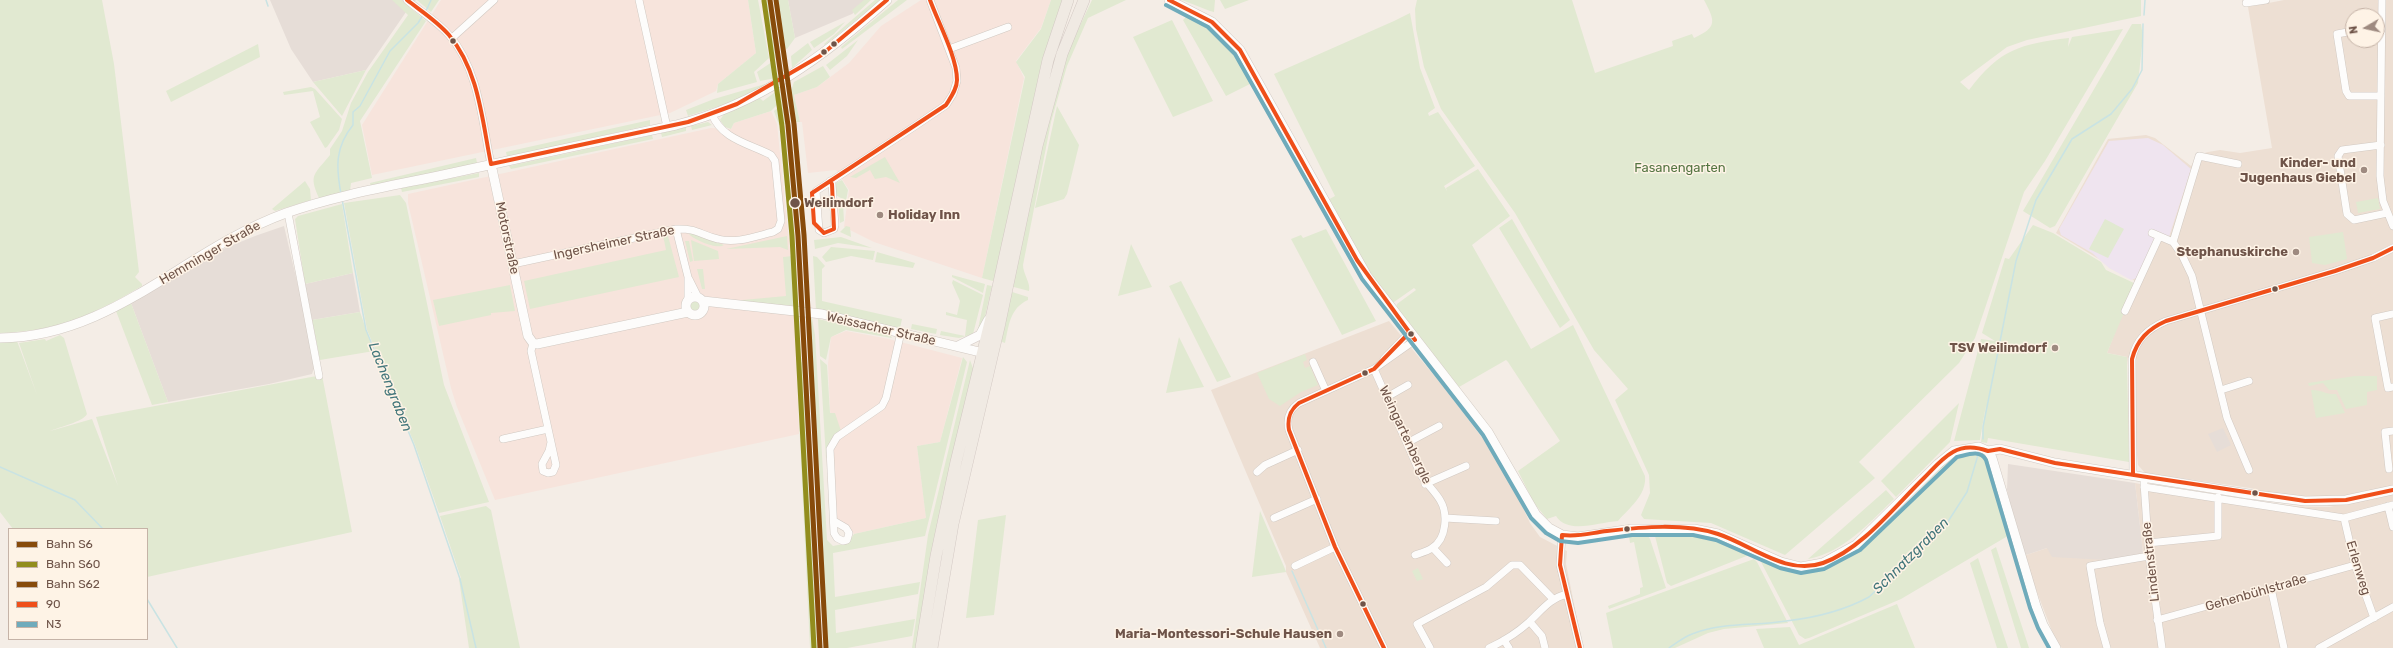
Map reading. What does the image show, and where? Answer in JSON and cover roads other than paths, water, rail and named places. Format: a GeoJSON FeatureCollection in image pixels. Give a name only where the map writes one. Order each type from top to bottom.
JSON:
{"type":"FeatureCollection","features":[{"type":"Feature","properties":{"kind":"main road","name":"Hemminger Straße"},"geometry":{"type":"LineString","coordinates":[[0,338],[50,333],[89,321],[118,306],[241,232],[288,212],[348,196],[667,127],[712,114],[767,89],[810,63],[835,46],[887,0]]}},
{"type":"Feature","properties":{"kind":"main road"},"geometry":{"type":"LineString","coordinates":[[932,648],[953,524],[988,353],[992,314],[1048,60],[1068,0]]}},
{"type":"Feature","properties":{"kind":"main road"},"geometry":{"type":"LineString","coordinates":[[921,648],[942,524],[988,353],[1042,127],[1062,54],[1084,0]]}},
{"type":"Feature","properties":{"kind":"main road"},"geometry":{"type":"LineString","coordinates":[[1169,0],[1212,22],[1240,50],[1357,260],[1412,337],[1488,432],[1536,515],[1549,528],[1562,535],[1578,536],[1605,531],[1650,528],[1694,529],[1718,534],[1792,566],[1811,566],[1840,555],[1856,545],[1938,464],[1954,451],[1975,446],[1988,451],[2000,450],[2055,463],[2133,474],[2248,494],[2304,501],[2346,500],[2393,490]]}},
{"type":"Feature","properties":{"kind":"main road","name":"Motorstraße"},"geometry":{"type":"LineString","coordinates":[[491,164],[528,336],[532,343]]}},
{"type":"Feature","properties":{"kind":"main road","name":"Weissacher Straße"},"geometry":{"type":"LineString","coordinates":[[532,343],[537,344],[666,316],[694,304],[733,305],[822,314],[988,353]]}},
{"type":"Feature","properties":{"kind":"main road"},"geometry":{"type":"LineString","coordinates":[[958,346],[980,335],[992,314]]}},
{"type":"Feature","properties":{"kind":"main road"},"geometry":{"type":"LineString","coordinates":[[1988,451],[2006,500],[2036,606],[2043,625],[2056,648]]}},
{"type":"Feature","properties":{"kind":"street","name":"Motorstraße"},"geometry":{"type":"LineString","coordinates":[[407,0],[428,16],[452,38],[464,58],[473,79],[491,164]]}},
{"type":"Feature","properties":{"kind":"street"},"geometry":{"type":"LineString","coordinates":[[639,0],[667,127]]}},
{"type":"Feature","properties":{"kind":"street"},"geometry":{"type":"LineString","coordinates":[[830,181],[832,184],[835,225],[834,229],[824,233],[819,230],[816,191],[830,181],[946,105],[954,94],[957,81],[949,49],[930,0]]}},
{"type":"Feature","properties":{"kind":"street"},"geometry":{"type":"LineString","coordinates":[[2246,3],[2266,0]]}},
{"type":"Feature","properties":{"kind":"street"},"geometry":{"type":"LineString","coordinates":[[452,38],[491,1]]}},
{"type":"Feature","properties":{"kind":"street"},"geometry":{"type":"LineString","coordinates":[[949,49],[1008,27]]}},
{"type":"Feature","properties":{"kind":"street"},"geometry":{"type":"LineString","coordinates":[[2345,33],[2337,34],[2346,91],[2349,96],[2381,96]]}},
{"type":"Feature","properties":{"kind":"street"},"geometry":{"type":"LineString","coordinates":[[2380,48],[2381,186],[2387,213],[2393,226]]}},
{"type":"Feature","properties":{"kind":"street","name":"Ingersheimer Straße"},"geometry":{"type":"LineString","coordinates":[[513,264],[676,229],[694,229],[717,239],[729,240],[773,232],[779,226],[781,221],[775,161],[771,155],[730,136],[718,126],[712,114]]}},
{"type":"Feature","properties":{"kind":"street"},"geometry":{"type":"LineString","coordinates":[[2381,145],[2342,150],[2338,156],[2347,214],[2350,218],[2354,220],[2387,213]]}},
{"type":"Feature","properties":{"kind":"street"},"geometry":{"type":"LineString","coordinates":[[2173,242],[2199,156],[2238,164]]}},
{"type":"Feature","properties":{"kind":"street"},"geometry":{"type":"LineString","coordinates":[[288,212],[319,376]]}},
{"type":"Feature","properties":{"kind":"street"},"geometry":{"type":"LineString","coordinates":[[676,229],[694,304]]}},
{"type":"Feature","properties":{"kind":"street"},"geometry":{"type":"LineString","coordinates":[[2152,233],[2173,242],[2188,266],[2227,418],[2249,470]]}},
{"type":"Feature","properties":{"kind":"street"},"geometry":{"type":"LineString","coordinates":[[2126,311],[2136,284],[2159,236]]}},
{"type":"Feature","properties":{"kind":"street"},"geometry":{"type":"LineString","coordinates":[[2133,474],[2131,372],[2134,348],[2141,337],[2156,325],[2200,310],[2341,269],[2373,258],[2393,248]]}},
{"type":"Feature","properties":{"kind":"street"},"geometry":{"type":"LineString","coordinates":[[2393,314],[2375,318],[2388,388],[2393,387]]}},
{"type":"Feature","properties":{"kind":"street"},"geometry":{"type":"LineString","coordinates":[[834,521],[830,449],[837,436],[882,406],[886,398],[901,332]]}},
{"type":"Feature","properties":{"kind":"street"},"geometry":{"type":"LineString","coordinates":[[1384,648],[1335,547],[1288,426],[1291,410],[1299,403],[1376,367],[1412,337]]}},
{"type":"Feature","properties":{"kind":"street","name":"Motorstraße"},"geometry":{"type":"LineString","coordinates":[[532,343],[531,351],[551,442]]}},
{"type":"Feature","properties":{"kind":"street"},"geometry":{"type":"LineString","coordinates":[[1313,362],[1326,391]]}},
{"type":"Feature","properties":{"kind":"street","name":"Weingartenbergle"},"geometry":{"type":"LineString","coordinates":[[1376,367],[1407,443],[1426,484],[1440,500],[1445,518]]}},
{"type":"Feature","properties":{"kind":"street"},"geometry":{"type":"LineString","coordinates":[[2220,390],[2249,381]]}},
{"type":"Feature","properties":{"kind":"street"},"geometry":{"type":"LineString","coordinates":[[1387,397],[1408,386]]}},
{"type":"Feature","properties":{"kind":"street"},"geometry":{"type":"LineString","coordinates":[[1407,443],[1439,426]]}},
{"type":"Feature","properties":{"kind":"street"},"geometry":{"type":"LineString","coordinates":[[503,439],[548,430]]}},
{"type":"Feature","properties":{"kind":"street"},"geometry":{"type":"LineString","coordinates":[[2389,469],[2385,432],[2393,431]]}},
{"type":"Feature","properties":{"kind":"street"},"geometry":{"type":"LineString","coordinates":[[1257,472],[1265,465],[1298,450]]}},
{"type":"Feature","properties":{"kind":"street"},"geometry":{"type":"LineString","coordinates":[[1426,484],[1466,466]]}},
{"type":"Feature","properties":{"kind":"street","name":"Lindenstraße"},"geometry":{"type":"LineString","coordinates":[[2144,476],[2149,556],[2162,648]]}},
{"type":"Feature","properties":{"kind":"street"},"geometry":{"type":"LineString","coordinates":[[2144,487],[2218,497],[2344,518],[2390,506],[2393,527]]}},
{"type":"Feature","properties":{"kind":"street"},"geometry":{"type":"LineString","coordinates":[[2148,543],[2218,536],[2218,497]]}},
{"type":"Feature","properties":{"kind":"street"},"geometry":{"type":"LineString","coordinates":[[1274,518],[1317,499]]}},
{"type":"Feature","properties":{"kind":"street"},"geometry":{"type":"LineString","coordinates":[[1415,555],[1433,548],[1441,535],[1445,518],[1496,521]]}},
{"type":"Feature","properties":{"kind":"street","name":"Erlenweg"},"geometry":{"type":"LineString","coordinates":[[2344,518],[2355,565],[2374,618]]}},
{"type":"Feature","properties":{"kind":"street"},"geometry":{"type":"LineString","coordinates":[[1562,535],[1560,560],[1580,648]]}},
{"type":"Feature","properties":{"kind":"street"},"geometry":{"type":"LineString","coordinates":[[1295,566],[1335,547]]}},
{"type":"Feature","properties":{"kind":"street"},"geometry":{"type":"LineString","coordinates":[[1433,548],[1447,563]]}},
{"type":"Feature","properties":{"kind":"street"},"geometry":{"type":"LineString","coordinates":[[2107,648],[2100,623],[2090,566],[2149,556]]}},
{"type":"Feature","properties":{"kind":"street"},"geometry":{"type":"LineString","coordinates":[[1430,648],[1417,624],[1486,587],[1512,565],[1520,565],[1553,599]]}},
{"type":"Feature","properties":{"kind":"street","name":"Gehenbühlstraße"},"geometry":{"type":"LineString","coordinates":[[2157,620],[2355,565]]}},
{"type":"Feature","properties":{"kind":"street"},"geometry":{"type":"LineString","coordinates":[[2271,588],[2284,648]]}},
{"type":"Feature","properties":{"kind":"street"},"geometry":{"type":"LineString","coordinates":[[1489,648],[1504,640],[1530,622],[1553,599],[1567,594]]}},
{"type":"Feature","properties":{"kind":"street"},"geometry":{"type":"LineString","coordinates":[[2319,648],[2393,607]]}},
{"type":"Feature","properties":{"kind":"street"},"geometry":{"type":"LineString","coordinates":[[1530,622],[1542,636],[1545,648]]}},
{"type":"Feature","properties":{"kind":"street"},"geometry":{"type":"LineString","coordinates":[[1504,640],[1509,648]]}},
{"type":"Feature","properties":{"kind":"waterway","name":"Lachengraben"},"geometry":{"type":"LineString","coordinates":[[266,0],[268,6]]}},
{"type":"Feature","properties":{"kind":"waterway"},"geometry":{"type":"LineString","coordinates":[[426,11],[431,0]]}},
{"type":"Feature","properties":{"kind":"waterway","name":"Schnatzgraben"},"geometry":{"type":"LineString","coordinates":[[2144,15],[2145,0]]}},
{"type":"Feature","properties":{"kind":"waterway"},"geometry":{"type":"LineString","coordinates":[[341,194],[338,175],[338,158],[343,141],[353,125],[353,112],[360,106],[390,51],[418,23],[423,15]]}},
{"type":"Feature","properties":{"kind":"waterway","name":"Schnatzgraben"},"geometry":{"type":"LineString","coordinates":[[1983,439],[1983,427],[2016,261],[2036,200],[2072,139],[2111,114],[2132,89],[2142,70],[2143,24]]}},
{"type":"Feature","properties":{"kind":"waterway","name":"Lachengraben"},"geometry":{"type":"LineString","coordinates":[[342,199],[366,330],[414,445],[460,579],[476,648]]}},
{"type":"Feature","properties":{"kind":"waterway","name":"Schnatzgraben"},"geometry":{"type":"LineString","coordinates":[[1669,648],[1680,640],[1704,630],[1727,626],[1774,623],[1807,618],[1839,610],[1869,597],[1947,523],[1967,492],[1978,455]]}},
{"type":"Feature","properties":{"kind":"waterway"},"geometry":{"type":"LineString","coordinates":[[0,467],[75,500],[102,528]]}},
{"type":"Feature","properties":{"kind":"waterway"},"geometry":{"type":"LineString","coordinates":[[1292,571],[1326,648]]}},
{"type":"Feature","properties":{"kind":"waterway"},"geometry":{"type":"LineString","coordinates":[[148,601],[177,648]]}},
{"type":"Feature","properties":{"kind":"rail line","name":"S6"},"geometry":{"type":"LineString","coordinates":[[770,0],[788,125],[798,236],[820,648]]}},
{"type":"Feature","properties":{"kind":"rail line","name":"S62"},"geometry":{"type":"LineString","coordinates":[[776,0],[794,124],[804,235],[826,648]]}},
{"type":"Feature","properties":{"kind":"rail line","name":"S60"},"geometry":{"type":"LineString","coordinates":[[764,1],[782,126],[792,236],[814,648]]}},
{"type":"Feature","properties":{"kind":"place","name":"Kinder- und Jugenhaus Giebel"},"geometry":{"type":"Point","coordinates":[2364,170]}},
{"type":"Feature","properties":{"kind":"place","name":"Weilimdorf"},"geometry":{"type":"Point","coordinates":[795,203]}},
{"type":"Feature","properties":{"kind":"place","name":"Holiday Inn"},"geometry":{"type":"Point","coordinates":[880,215]}},
{"type":"Feature","properties":{"kind":"place","name":"Stephanuskirche"},"geometry":{"type":"Point","coordinates":[2296,252]}},
{"type":"Feature","properties":{"kind":"place","name":"TSV Weilimdorf"},"geometry":{"type":"Point","coordinates":[2055,348]}},
{"type":"Feature","properties":{"kind":"place","name":"Maria-Montessori-Schule Hausen"},"geometry":{"type":"Point","coordinates":[1340,634]}},
{"type":"Feature","properties":{"kind":"park label","name":"Fasanengarten"},"geometry":{"type":"Point","coordinates":[1680,168]}}]}
